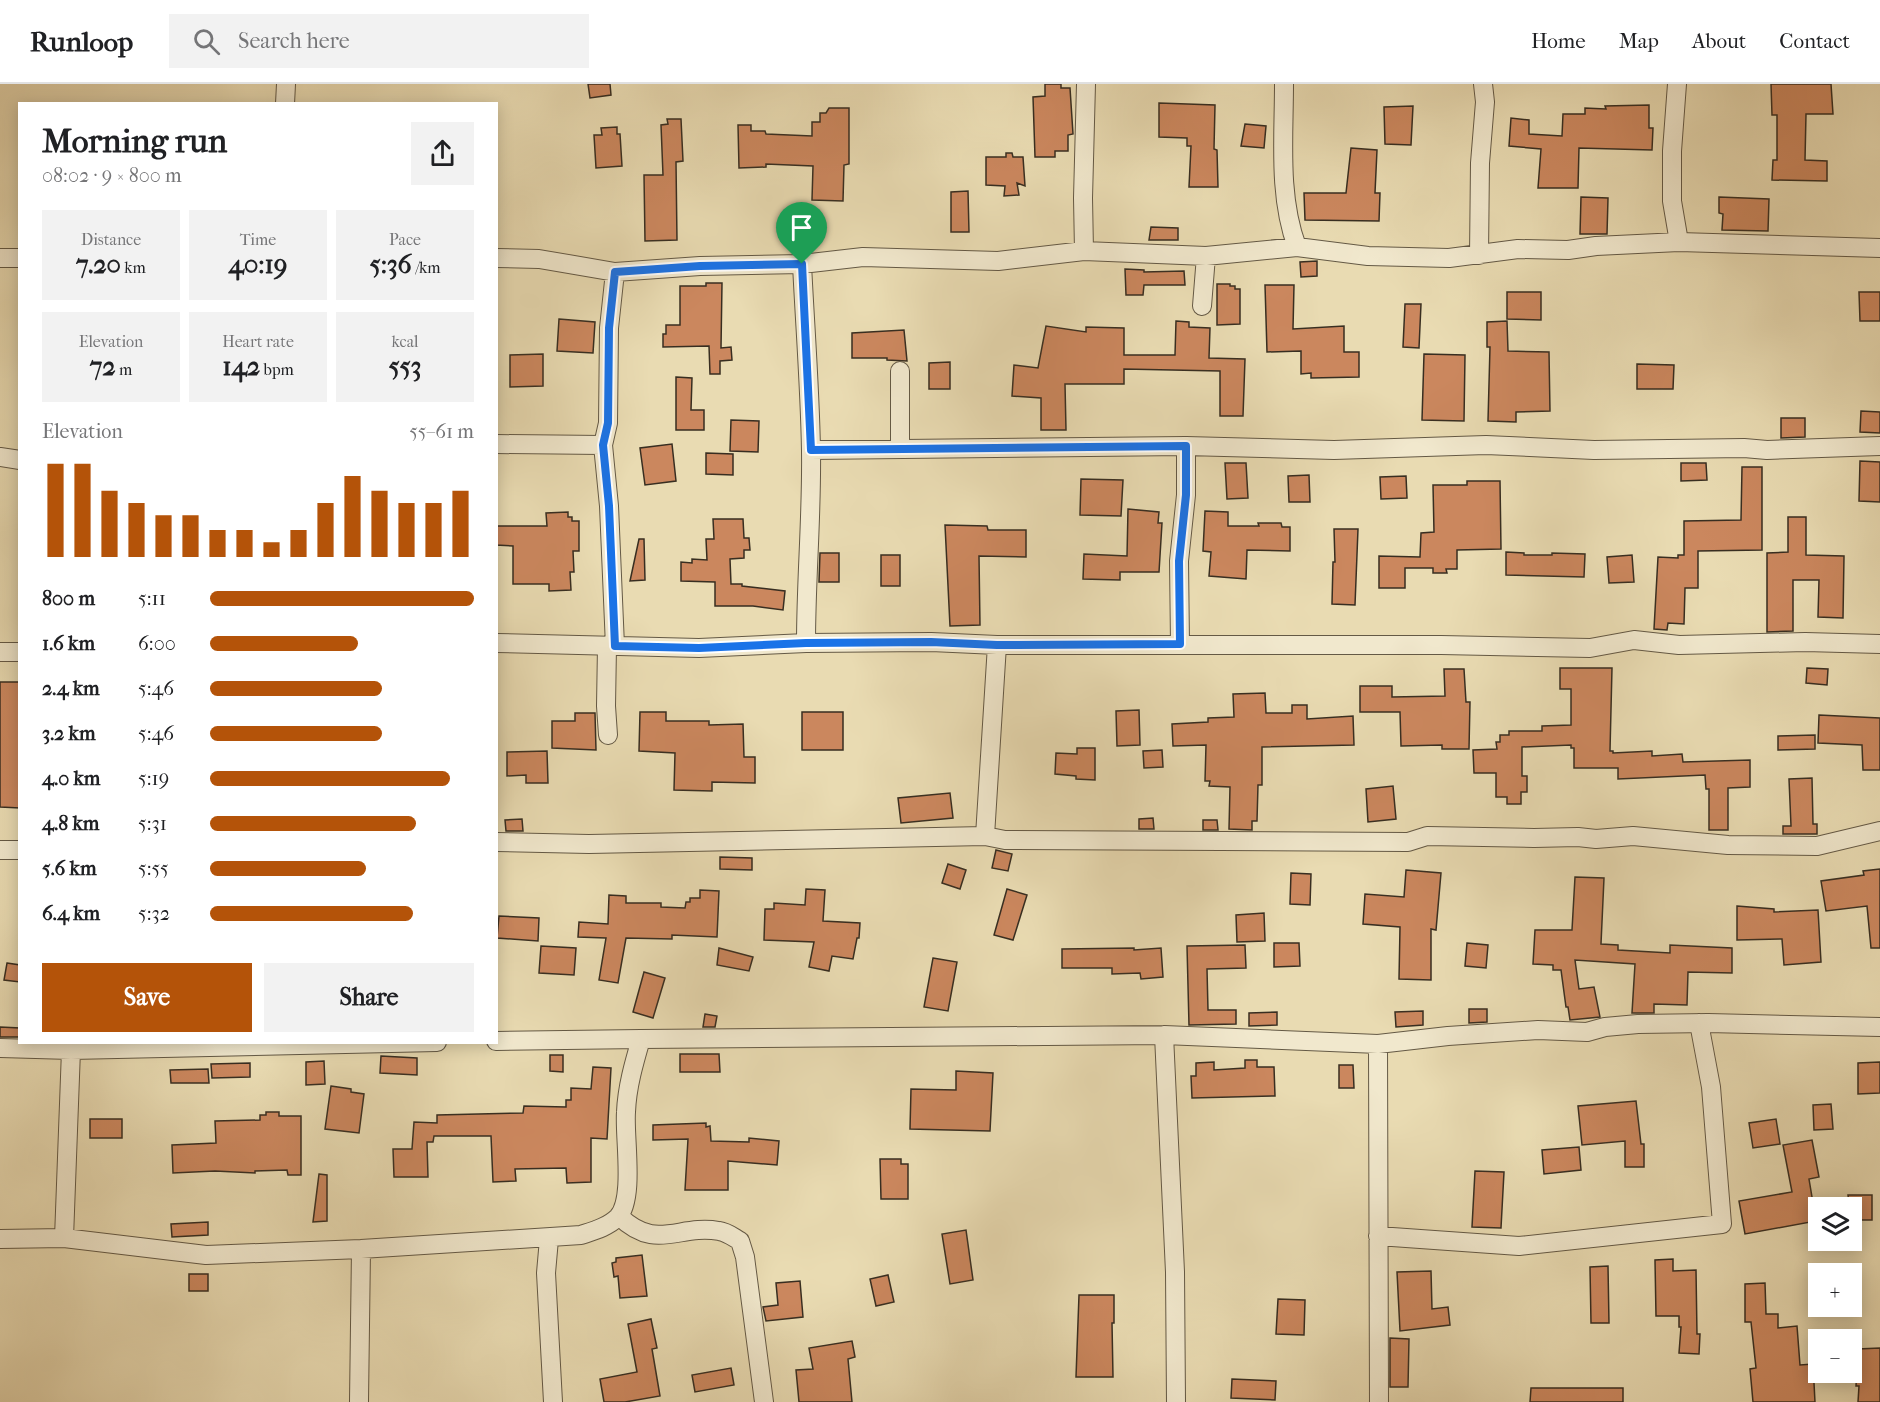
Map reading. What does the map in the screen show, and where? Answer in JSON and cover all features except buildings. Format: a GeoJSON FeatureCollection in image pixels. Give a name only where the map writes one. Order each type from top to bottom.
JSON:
{"type":"FeatureCollection","features":[{"type":"Feature","properties":{"kind":"street"},"geometry":{"type":"LineString","coordinates":[[285,102],[286,84]]}},
{"type":"Feature","properties":{"kind":"street"},"geometry":{"type":"LineString","coordinates":[[1084,252],[1086,84]]}},
{"type":"Feature","properties":{"kind":"street"},"geometry":{"type":"LineString","coordinates":[[1284,84],[1284,182],[1289,227],[1297,247]]}},
{"type":"Feature","properties":{"kind":"street"},"geometry":{"type":"LineString","coordinates":[[1479,255],[1480,164],[1485,102],[1483,84]]}},
{"type":"Feature","properties":{"kind":"street"},"geometry":{"type":"LineString","coordinates":[[1677,84],[1672,151],[1672,201],[1679,242]]}},
{"type":"Feature","properties":{"kind":"street"},"geometry":{"type":"LineString","coordinates":[[498,258],[539,259],[615,272],[700,266],[802,264],[863,257],[998,261],[1084,252],[1206,256],[1297,247],[1368,256],[1449,258],[1518,249],[1568,250],[1596,246],[1679,242],[1880,248]]}},
{"type":"Feature","properties":{"kind":"street"},"geometry":{"type":"LineString","coordinates":[[1202,306],[1206,256]]}},
{"type":"Feature","properties":{"kind":"street"},"geometry":{"type":"LineString","coordinates":[[0,258],[18,258]]}},
{"type":"Feature","properties":{"kind":"street"},"geometry":{"type":"LineString","coordinates":[[802,264],[811,450],[806,643]]}},
{"type":"Feature","properties":{"kind":"street"},"geometry":{"type":"LineString","coordinates":[[608,735],[606,706],[611,646],[609,506],[603,445],[608,423],[609,328],[615,272]]}},
{"type":"Feature","properties":{"kind":"street"},"geometry":{"type":"LineString","coordinates":[[900,371],[900,449]]}},
{"type":"Feature","properties":{"kind":"street"},"geometry":{"type":"LineString","coordinates":[[498,444],[603,445]]}},
{"type":"Feature","properties":{"kind":"street"},"geometry":{"type":"LineString","coordinates":[[811,450],[1186,446],[1334,450],[1486,446],[1594,450],[1767,450],[1880,446]]}},
{"type":"Feature","properties":{"kind":"street"},"geometry":{"type":"LineString","coordinates":[[1180,644],[1179,561],[1186,495],[1186,446]]}},
{"type":"Feature","properties":{"kind":"street"},"geometry":{"type":"LineString","coordinates":[[0,457],[18,460]]}},
{"type":"Feature","properties":{"kind":"street"},"geometry":{"type":"LineString","coordinates":[[498,643],[699,648],[806,643],[931,642],[997,645],[1441,645],[1590,648],[1634,640],[1679,645],[1805,642],[1880,644]]}},
{"type":"Feature","properties":{"kind":"street"},"geometry":{"type":"LineString","coordinates":[[985,836],[997,645]]}},
{"type":"Feature","properties":{"kind":"street"},"geometry":{"type":"LineString","coordinates":[[0,652],[18,652]]}},
{"type":"Feature","properties":{"kind":"street"},"geometry":{"type":"LineString","coordinates":[[498,842],[589,844],[985,836],[1005,840],[1408,842],[1427,836],[1596,839],[1633,836],[1728,845],[1817,846],[1880,831]]}},
{"type":"Feature","properties":{"kind":"street"},"geometry":{"type":"LineString","coordinates":[[0,850],[18,850]]}},
{"type":"Feature","properties":{"kind":"street"},"geometry":{"type":"LineString","coordinates":[[1378,1236],[1519,1246],[1722,1224],[1711,1087],[1699,1023]]}},
{"type":"Feature","properties":{"kind":"street"},"geometry":{"type":"LineString","coordinates":[[498,1041],[1164,1035],[1378,1044],[1459,1035],[1538,1030],[1587,1032],[1605,1027],[1638,1024],[1880,1027]]}},
{"type":"Feature","properties":{"kind":"street"},"geometry":{"type":"LineString","coordinates":[[1164,1035],[1175,1272],[1176,1402]]}},
{"type":"Feature","properties":{"kind":"street"},"geometry":{"type":"LineString","coordinates":[[0,1239],[64,1238],[206,1255],[549,1239],[580,1235],[602,1228],[619,1216],[626,1195],[628,1174],[626,1112],[630,1081],[640,1039]]}},
{"type":"Feature","properties":{"kind":"street"},"geometry":{"type":"LineString","coordinates":[[0,1048],[71,1050],[327,1044]]}},
{"type":"Feature","properties":{"kind":"street"},"geometry":{"type":"LineString","coordinates":[[1378,1044],[1379,1402]]}},
{"type":"Feature","properties":{"kind":"street"},"geometry":{"type":"LineString","coordinates":[[64,1238],[71,1050]]}},
{"type":"Feature","properties":{"kind":"street"},"geometry":{"type":"LineString","coordinates":[[619,1216],[630,1226],[648,1235],[706,1230],[726,1233],[740,1241],[745,1257],[764,1402]]}},
{"type":"Feature","properties":{"kind":"street"},"geometry":{"type":"LineString","coordinates":[[549,1239],[546,1273],[553,1402]]}},
{"type":"Feature","properties":{"kind":"street"},"geometry":{"type":"LineString","coordinates":[[359,1402],[361,1249]]}},
{"type":"Feature","properties":{"kind":"route"},"geometry":{"type":"LineString","coordinates":[[802,264],[811,450],[1186,446],[1186,495],[1179,561],[1180,644],[997,645],[931,642],[806,643],[699,648],[615,646],[609,506],[603,445],[608,423],[609,328],[615,272],[700,266],[802,264]]}}]}
